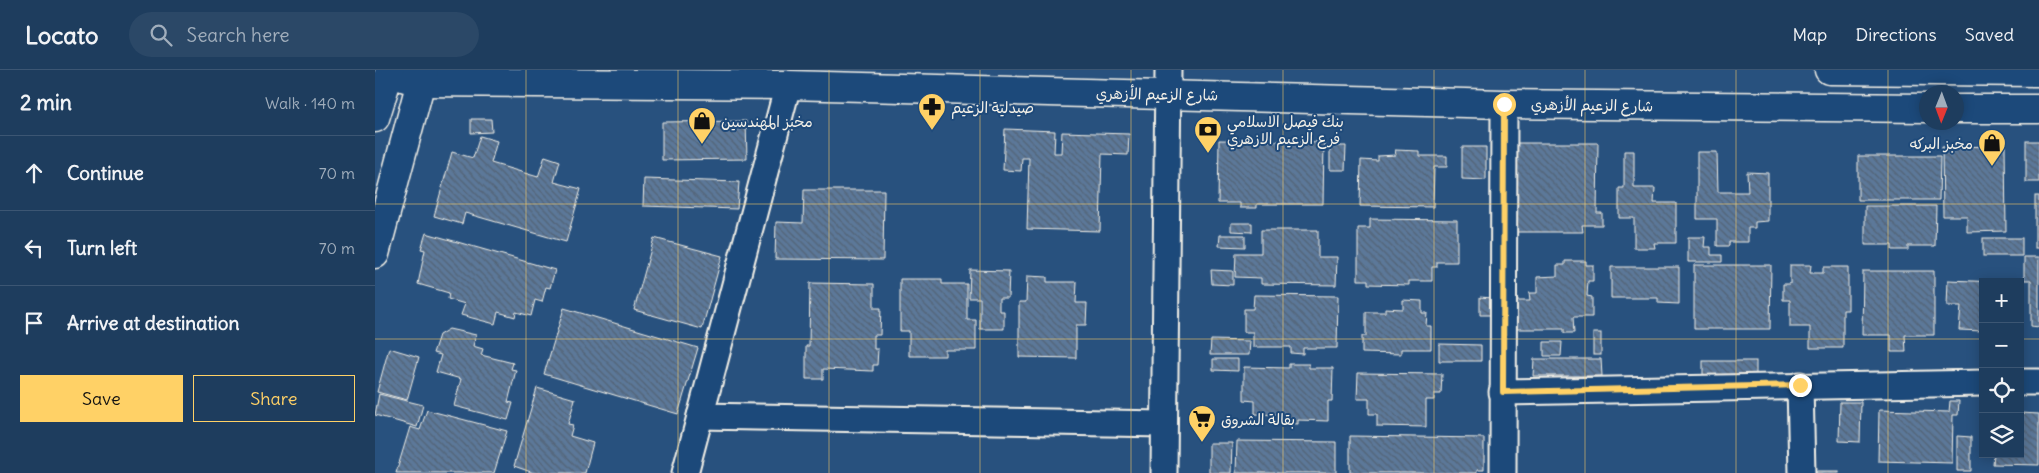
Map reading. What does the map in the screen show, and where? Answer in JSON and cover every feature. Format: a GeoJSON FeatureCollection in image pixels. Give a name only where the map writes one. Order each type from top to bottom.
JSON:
{"type":"FeatureCollection","features":[{"type":"Feature","properties":{"kind":"main road"},"geometry":{"type":"LineString","coordinates":[[1829,70],[2039,72]]}},
{"type":"Feature","properties":{"kind":"main road"},"geometry":{"type":"LineString","coordinates":[[375,118],[389,72]]}},
{"type":"Feature","properties":{"kind":"main road","name":"شارع الزعيم الأزهري"},"geometry":{"type":"LineString","coordinates":[[389,72],[422,76],[788,85],[1168,82],[1504,104],[1919,108]]}},
{"type":"Feature","properties":{"kind":"main road"},"geometry":{"type":"LineString","coordinates":[[375,254],[422,76]]}},
{"type":"Feature","properties":{"kind":"main road"},"geometry":{"type":"LineString","coordinates":[[1964,109],[2039,109]]}},
{"type":"Feature","properties":{"kind":"street"},"geometry":{"type":"LineString","coordinates":[[1163,473],[1168,82]]}},
{"type":"Feature","properties":{"kind":"street"},"geometry":{"type":"LineString","coordinates":[[685,473],[788,85]]}},
{"type":"Feature","properties":{"kind":"street"},"geometry":{"type":"LineString","coordinates":[[1503,473],[1504,104]]}},
{"type":"Feature","properties":{"kind":"street"},"geometry":{"type":"LineString","coordinates":[[2024,382],[2039,382]]}},
{"type":"Feature","properties":{"kind":"street"},"geometry":{"type":"LineString","coordinates":[[1503,392],[1979,383]]}},
{"type":"Feature","properties":{"kind":"street"},"geometry":{"type":"LineString","coordinates":[[1800,385],[1802,473]]}},
{"type":"Feature","properties":{"kind":"street"},"geometry":{"type":"LineString","coordinates":[[700,416],[1164,424]]}},
{"type":"Feature","properties":{"kind":"building"},"geometry":{"type":"Polygon","coordinates":[[[471,119],[491,119],[492,132],[471,133],[471,119]]]}},
{"type":"Feature","properties":{"kind":"building"},"geometry":{"type":"Polygon","coordinates":[[[746,121],[747,159],[662,160],[662,122],[746,121]]]}},
{"type":"Feature","properties":{"kind":"building"},"geometry":{"type":"Polygon","coordinates":[[[1005,129],[1055,131],[1054,153],[1061,153],[1062,132],[1129,134],[1128,155],[1102,154],[1100,231],[1027,229],[1029,158],[1022,158],[1021,171],[1003,170],[1005,129]]]}},
{"type":"Feature","properties":{"kind":"building"},"geometry":{"type":"Polygon","coordinates":[[[480,136],[497,141],[491,163],[538,177],[545,156],[560,161],[554,182],[581,189],[566,242],[465,213],[462,224],[434,216],[452,152],[473,158],[480,136]]]}},
{"type":"Feature","properties":{"kind":"building"},"geometry":{"type":"Polygon","coordinates":[[[1219,140],[1324,142],[1323,204],[1257,204],[1257,208],[1240,208],[1240,203],[1218,203],[1219,140]]]}},
{"type":"Feature","properties":{"kind":"building"},"geometry":{"type":"Polygon","coordinates":[[[2026,141],[2039,141],[2039,182],[2026,182],[2026,141]]]}},
{"type":"Feature","properties":{"kind":"building"},"geometry":{"type":"Polygon","coordinates":[[[1516,143],[1598,143],[1597,213],[1602,213],[1602,225],[1582,225],[1583,232],[1516,232],[1516,143]]]}},
{"type":"Feature","properties":{"kind":"building"},"geometry":{"type":"Polygon","coordinates":[[[1330,146],[1346,146],[1345,170],[1330,170],[1330,146]]]}},
{"type":"Feature","properties":{"kind":"building"},"geometry":{"type":"Polygon","coordinates":[[[2005,146],[2006,231],[1967,232],[1967,216],[1943,216],[1942,147],[2005,146]]]}},
{"type":"Feature","properties":{"kind":"building"},"geometry":{"type":"Polygon","coordinates":[[[1462,147],[1486,147],[1486,180],[1462,179],[1462,147]]]}},
{"type":"Feature","properties":{"kind":"building"},"geometry":{"type":"Polygon","coordinates":[[[1395,150],[1419,151],[1419,156],[1447,156],[1447,167],[1434,167],[1433,207],[1360,206],[1361,160],[1378,161],[1378,156],[1396,155],[1395,150]]]}},
{"type":"Feature","properties":{"kind":"building"},"geometry":{"type":"Polygon","coordinates":[[[1624,151],[1634,151],[1634,188],[1655,188],[1654,203],[1676,203],[1676,243],[1654,243],[1655,248],[1634,248],[1634,218],[1619,218],[1619,188],[1624,188],[1624,151]]]}},
{"type":"Feature","properties":{"kind":"building"},"geometry":{"type":"Polygon","coordinates":[[[1697,152],[1717,152],[1718,192],[1748,192],[1747,172],[1768,173],[1768,221],[1755,222],[1755,228],[1748,228],[1748,242],[1729,242],[1729,246],[1717,246],[1717,219],[1697,219],[1697,152]]]}},
{"type":"Feature","properties":{"kind":"building"},"geometry":{"type":"Polygon","coordinates":[[[1858,156],[1940,156],[1939,200],[1858,200],[1858,156]]]}},
{"type":"Feature","properties":{"kind":"building"},"geometry":{"type":"Polygon","coordinates":[[[644,179],[739,182],[737,209],[643,206],[644,179]]]}},
{"type":"Feature","properties":{"kind":"building"},"geometry":{"type":"Polygon","coordinates":[[[804,190],[884,190],[883,260],[775,259],[776,222],[803,223],[804,190]]]}},
{"type":"Feature","properties":{"kind":"building"},"geometry":{"type":"Polygon","coordinates":[[[2035,196],[2039,196],[2039,248],[2035,248],[2035,196]]]}},
{"type":"Feature","properties":{"kind":"building"},"geometry":{"type":"Polygon","coordinates":[[[1865,206],[1936,206],[1935,246],[1908,246],[1908,250],[1892,250],[1892,245],[1865,245],[1865,206]]]}},
{"type":"Feature","properties":{"kind":"building"},"geometry":{"type":"Polygon","coordinates":[[[1370,219],[1457,220],[1457,262],[1437,262],[1437,267],[1432,267],[1432,281],[1409,281],[1409,285],[1368,284],[1368,280],[1358,280],[1358,228],[1370,228],[1370,219]]]}},
{"type":"Feature","properties":{"kind":"building"},"geometry":{"type":"Polygon","coordinates":[[[1231,223],[1252,223],[1252,232],[1231,231],[1231,223]]]}},
{"type":"Feature","properties":{"kind":"building"},"geometry":{"type":"Polygon","coordinates":[[[1261,230],[1318,230],[1318,257],[1337,257],[1336,285],[1261,284],[1261,278],[1235,277],[1236,253],[1261,253],[1261,230]]]}},
{"type":"Feature","properties":{"kind":"building"},"geometry":{"type":"Polygon","coordinates":[[[426,233],[555,270],[550,288],[546,287],[542,302],[535,300],[531,316],[516,312],[515,317],[498,312],[495,324],[461,315],[465,304],[448,299],[449,293],[418,284],[425,250],[421,249],[426,233]]]}},
{"type":"Feature","properties":{"kind":"building"},"geometry":{"type":"Polygon","coordinates":[[[1220,235],[1245,235],[1245,247],[1219,246],[1220,235]]]}},
{"type":"Feature","properties":{"kind":"building"},"geometry":{"type":"Polygon","coordinates":[[[1688,237],[1705,237],[1704,247],[1711,247],[1711,255],[1722,255],[1722,262],[1688,262],[1688,237]]]}},
{"type":"Feature","properties":{"kind":"building"},"geometry":{"type":"Polygon","coordinates":[[[654,238],[722,256],[702,329],[634,310],[654,238]]]}},
{"type":"Feature","properties":{"kind":"building"},"geometry":{"type":"Polygon","coordinates":[[[1983,238],[2022,238],[2022,256],[1983,256],[1983,238]]]}},
{"type":"Feature","properties":{"kind":"building"},"geometry":{"type":"Polygon","coordinates":[[[2024,257],[2039,257],[2039,327],[2031,326],[2031,280],[2024,280],[2024,257]]]}},
{"type":"Feature","properties":{"kind":"building"},"geometry":{"type":"Polygon","coordinates":[[[1565,261],[1586,261],[1586,265],[1593,265],[1593,281],[1588,281],[1587,296],[1592,297],[1592,317],[1573,317],[1574,333],[1564,333],[1564,329],[1514,329],[1514,301],[1530,301],[1529,293],[1537,293],[1537,277],[1557,276],[1557,265],[1565,265],[1565,261]]]}},
{"type":"Feature","properties":{"kind":"building"},"geometry":{"type":"Polygon","coordinates":[[[1694,265],[1771,265],[1770,329],[1694,329],[1694,265]]]}},
{"type":"Feature","properties":{"kind":"building"},"geometry":{"type":"Polygon","coordinates":[[[1790,265],[1811,265],[1810,273],[1823,273],[1823,267],[1848,267],[1848,310],[1843,310],[1843,348],[1810,348],[1810,327],[1790,327],[1790,300],[1783,300],[1783,284],[1790,284],[1790,265]]]}},
{"type":"Feature","properties":{"kind":"building"},"geometry":{"type":"Polygon","coordinates":[[[1611,267],[1679,267],[1679,304],[1658,303],[1658,298],[1611,298],[1611,267]]]}},
{"type":"Feature","properties":{"kind":"building"},"geometry":{"type":"Polygon","coordinates":[[[970,270],[1009,271],[1008,298],[999,298],[999,311],[1004,311],[1004,329],[980,329],[980,298],[969,298],[970,270]]]}},
{"type":"Feature","properties":{"kind":"building"},"geometry":{"type":"Polygon","coordinates":[[[1211,270],[1233,271],[1233,285],[1212,284],[1211,270]]]}},
{"type":"Feature","properties":{"kind":"building"},"geometry":{"type":"Polygon","coordinates":[[[1863,271],[1934,271],[1934,335],[1905,335],[1906,352],[1891,352],[1891,335],[1862,335],[1863,271]]]}},
{"type":"Feature","properties":{"kind":"building"},"geometry":{"type":"Polygon","coordinates":[[[1027,276],[1047,277],[1047,282],[1077,282],[1076,303],[1087,303],[1086,325],[1076,325],[1076,358],[1019,357],[1019,302],[1026,302],[1027,276]]]}},
{"type":"Feature","properties":{"kind":"building"},"geometry":{"type":"Polygon","coordinates":[[[900,279],[942,279],[942,284],[967,284],[967,320],[976,320],[976,350],[945,350],[945,356],[909,356],[909,331],[900,331],[900,279]]]}},
{"type":"Feature","properties":{"kind":"building"},"geometry":{"type":"Polygon","coordinates":[[[1948,280],[1979,281],[1979,331],[1959,330],[1961,306],[1947,306],[1948,280]]]}},
{"type":"Feature","properties":{"kind":"building"},"geometry":{"type":"Polygon","coordinates":[[[810,283],[874,284],[874,308],[881,308],[880,335],[874,335],[874,349],[878,349],[877,365],[873,365],[873,371],[823,369],[823,379],[806,379],[806,346],[809,346],[810,283]]]}},
{"type":"Feature","properties":{"kind":"building"},"geometry":{"type":"Polygon","coordinates":[[[1254,295],[1338,296],[1337,348],[1303,348],[1303,354],[1291,353],[1291,347],[1253,347],[1253,332],[1244,332],[1244,309],[1253,309],[1254,295]]]}},
{"type":"Feature","properties":{"kind":"building"},"geometry":{"type":"Polygon","coordinates":[[[1480,297],[1492,298],[1492,315],[1480,315],[1480,297]]]}},
{"type":"Feature","properties":{"kind":"building"},"geometry":{"type":"Polygon","coordinates":[[[1403,300],[1422,301],[1422,313],[1427,313],[1426,326],[1431,326],[1431,349],[1401,349],[1401,354],[1362,353],[1362,336],[1366,336],[1366,312],[1385,312],[1385,308],[1403,309],[1403,300]]]}},
{"type":"Feature","properties":{"kind":"building"},"geometry":{"type":"Polygon","coordinates":[[[564,308],[698,348],[678,414],[544,374],[564,308]]]}},
{"type":"Feature","properties":{"kind":"building"},"geometry":{"type":"Polygon","coordinates":[[[449,329],[476,335],[473,346],[483,349],[481,355],[513,363],[511,369],[516,370],[508,402],[513,403],[508,420],[454,406],[461,379],[436,372],[441,355],[433,353],[439,335],[449,329]]]}},
{"type":"Feature","properties":{"kind":"building"},"geometry":{"type":"Polygon","coordinates":[[[1593,333],[1601,333],[1601,355],[1593,355],[1593,333]]]}},
{"type":"Feature","properties":{"kind":"building"},"geometry":{"type":"Polygon","coordinates":[[[1211,340],[1250,341],[1249,355],[1210,355],[1211,340]]]}},
{"type":"Feature","properties":{"kind":"building"},"geometry":{"type":"Polygon","coordinates":[[[1544,342],[1562,342],[1561,356],[1544,356],[1544,342]]]}},
{"type":"Feature","properties":{"kind":"building"},"geometry":{"type":"Polygon","coordinates":[[[1439,344],[1481,345],[1481,361],[1439,361],[1439,344]]]}},
{"type":"Feature","properties":{"kind":"building"},"geometry":{"type":"Polygon","coordinates":[[[389,348],[419,357],[407,400],[377,392],[389,348]]]}},
{"type":"Feature","properties":{"kind":"building"},"geometry":{"type":"Polygon","coordinates":[[[1213,359],[1238,359],[1238,371],[1213,370],[1213,359]]]}},
{"type":"Feature","properties":{"kind":"building"},"geometry":{"type":"Polygon","coordinates":[[[1534,359],[1601,359],[1602,376],[1533,376],[1534,359]]]}},
{"type":"Feature","properties":{"kind":"building"},"geometry":{"type":"Polygon","coordinates":[[[1703,361],[1756,361],[1756,381],[1703,381],[1703,361]]]}},
{"type":"Feature","properties":{"kind":"building"},"geometry":{"type":"Polygon","coordinates":[[[1289,364],[1309,364],[1309,368],[1333,368],[1332,401],[1328,401],[1328,421],[1298,420],[1298,424],[1286,423],[1286,415],[1255,414],[1255,401],[1244,400],[1244,367],[1289,368],[1289,364]]]}},
{"type":"Feature","properties":{"kind":"building"},"geometry":{"type":"Polygon","coordinates":[[[1358,373],[1442,374],[1441,394],[1434,394],[1434,400],[1426,400],[1426,427],[1377,426],[1377,414],[1369,414],[1369,399],[1357,399],[1358,373]]]}},
{"type":"Feature","properties":{"kind":"building"},"geometry":{"type":"Polygon","coordinates":[[[537,388],[575,399],[568,424],[573,425],[570,436],[593,443],[585,473],[534,473],[514,466],[537,388]]]}},
{"type":"Feature","properties":{"kind":"building"},"geometry":{"type":"Polygon","coordinates":[[[379,394],[423,405],[417,427],[375,415],[379,394]]]}},
{"type":"Feature","properties":{"kind":"building"},"geometry":{"type":"Polygon","coordinates":[[[1950,401],[1959,401],[1958,415],[1953,415],[1952,463],[1878,461],[1879,410],[1949,412],[1950,401]]]}},
{"type":"Feature","properties":{"kind":"building"},"geometry":{"type":"Polygon","coordinates":[[[1840,402],[1861,402],[1860,442],[1839,441],[1840,402]]]}},
{"type":"Feature","properties":{"kind":"building"},"geometry":{"type":"Polygon","coordinates":[[[427,410],[507,431],[494,473],[396,473],[410,427],[420,430],[427,410]]]}},
{"type":"Feature","properties":{"kind":"building"},"geometry":{"type":"Polygon","coordinates":[[[2024,413],[2039,414],[2039,465],[1993,464],[1994,458],[2024,458],[2024,413]]]}},
{"type":"Feature","properties":{"kind":"building"},"geometry":{"type":"Polygon","coordinates":[[[1350,436],[1484,438],[1484,470],[1477,470],[1477,473],[1350,473],[1350,436]]]}},
{"type":"Feature","properties":{"kind":"building"},"geometry":{"type":"Polygon","coordinates":[[[1957,436],[1971,437],[1971,471],[1957,471],[1957,436]]]}},
{"type":"Feature","properties":{"kind":"building"},"geometry":{"type":"Polygon","coordinates":[[[1237,441],[1336,442],[1336,473],[1236,473],[1237,441]]]}},
{"type":"Feature","properties":{"kind":"building"},"geometry":{"type":"Polygon","coordinates":[[[1209,443],[1232,443],[1231,473],[1209,473],[1209,443]]]}},
{"type":"Feature","properties":{"kind":"building"},"geometry":{"type":"Polygon","coordinates":[[[1812,471],[1839,471],[1839,473],[1812,473],[1812,471]]]}},
{"type":"Feature","properties":{"kind":"place","name":"صيدلية الزعيم"},"geometry":{"type":"Point","coordinates":[932,131]}},
{"type":"Feature","properties":{"kind":"place","name":"مخبز المهندسين"},"geometry":{"type":"Point","coordinates":[702,145]}},
{"type":"Feature","properties":{"kind":"place","name":"بنك فيصل الاسلامي فرع الزعيم الازهري"},"geometry":{"type":"Point","coordinates":[1208,154]}},
{"type":"Feature","properties":{"kind":"place","name":"مخبز البركه"},"geometry":{"type":"Point","coordinates":[1992,167]}},
{"type":"Feature","properties":{"kind":"place","name":"بقالة الشروق"},"geometry":{"type":"Point","coordinates":[1202,443]}},
{"type":"Feature","properties":{"kind":"route"},"geometry":{"type":"LineString","coordinates":[[1504,104],[1503,392],[1800,385]]}}]}
